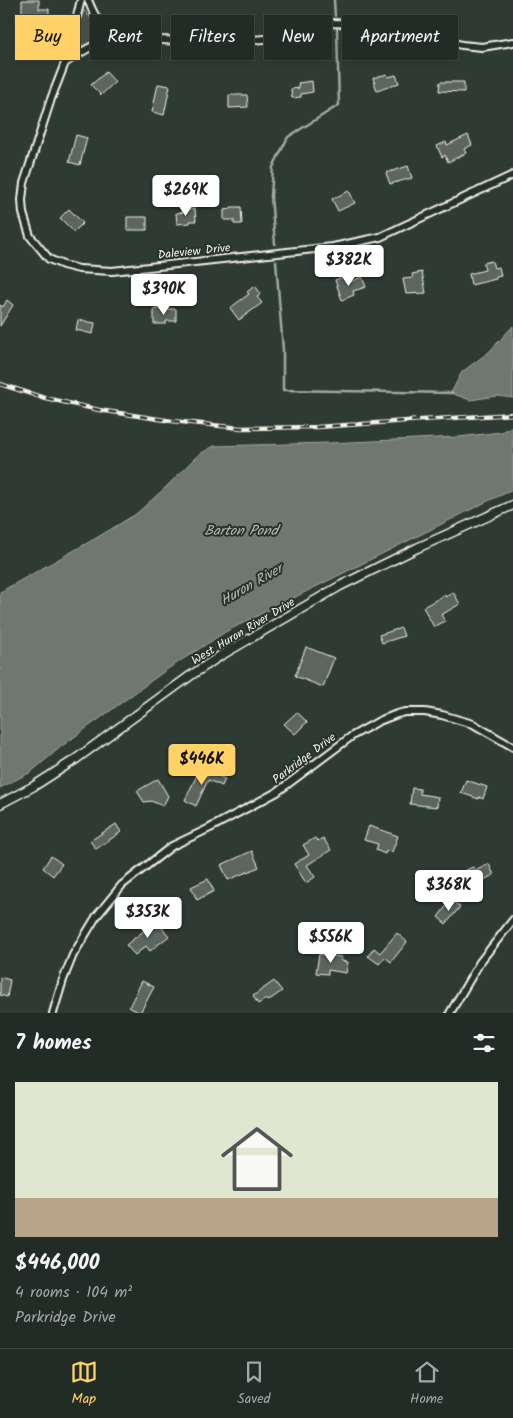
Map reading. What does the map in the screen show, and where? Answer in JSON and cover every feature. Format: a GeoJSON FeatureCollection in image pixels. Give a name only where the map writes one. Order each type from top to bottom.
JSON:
{"type":"FeatureCollection","features":[{"type":"Feature","properties":{"kind":"street","name":"Daleview Drive"},"geometry":{"type":"LineString","coordinates":[[81,0],[65,63],[50,99],[24,183],[22,200],[23,213],[30,236],[50,259],[63,265],[79,269],[112,270],[333,247],[380,237],[513,176]]}},
{"type":"Feature","properties":{"kind":"street"},"geometry":{"type":"LineString","coordinates":[[88,0],[94,15]]}},
{"type":"Feature","properties":{"kind":"street"},"geometry":{"type":"LineString","coordinates":[[161,39],[231,42],[277,38],[329,22],[377,24],[400,28],[430,38],[462,45],[482,47],[512,41]]}},
{"type":"Feature","properties":{"kind":"street"},"geometry":{"type":"LineString","coordinates":[[65,63],[90,47]]}},
{"type":"Feature","properties":{"kind":"street","name":"West Huron River Drive"},"geometry":{"type":"LineString","coordinates":[[0,804],[34,786],[76,759],[220,656],[340,586],[417,548],[513,505]]}},
{"type":"Feature","properties":{"kind":"street","name":"Parkridge Drive"},"geometry":{"type":"LineString","coordinates":[[53,1013],[73,955],[96,917],[122,885],[172,846],[278,792],[352,736],[379,721],[397,714],[424,712],[473,724],[513,747]]}},
{"type":"Feature","properties":{"kind":"street"},"geometry":{"type":"LineString","coordinates":[[450,1013],[480,962],[513,920]]}},
{"type":"Feature","properties":{"kind":"shaded area"},"geometry":{"type":"Polygon","coordinates":[[[83,11],[85,11],[90,17],[90,42],[80,47],[80,21],[83,11]]]}},
{"type":"Feature","properties":{"kind":"water"},"geometry":{"type":"Polygon","coordinates":[[[513,326],[513,398],[497,396],[470,400],[451,393],[462,372],[489,352],[513,326]]]}},
{"type":"Feature","properties":{"kind":"water","name":"Barton Pond"},"geometry":{"type":"Polygon","coordinates":[[[513,426],[513,490],[227,631],[166,670],[62,746],[31,772],[0,788],[0,592],[136,514],[198,455],[214,446],[459,437],[501,432],[513,426]]]}},
{"type":"Feature","properties":{"kind":"building"},"geometry":{"type":"Polygon","coordinates":[[[22,0],[39,0],[39,9],[49,9],[49,15],[22,15],[22,0]]]}},
{"type":"Feature","properties":{"kind":"building"},"geometry":{"type":"Polygon","coordinates":[[[106,72],[115,82],[101,95],[91,85],[106,72]]]}},
{"type":"Feature","properties":{"kind":"building"},"geometry":{"type":"Polygon","coordinates":[[[387,74],[388,77],[396,75],[399,83],[377,91],[373,78],[387,74]]]}},
{"type":"Feature","properties":{"kind":"building"},"geometry":{"type":"Polygon","coordinates":[[[312,81],[313,92],[301,94],[301,97],[292,98],[291,89],[299,88],[298,83],[312,81]]]}},
{"type":"Feature","properties":{"kind":"building"},"geometry":{"type":"Polygon","coordinates":[[[440,82],[464,82],[464,92],[439,91],[440,82]]]}},
{"type":"Feature","properties":{"kind":"building"},"geometry":{"type":"Polygon","coordinates":[[[158,84],[170,86],[164,115],[152,112],[158,84]]]}},
{"type":"Feature","properties":{"kind":"building"},"geometry":{"type":"Polygon","coordinates":[[[229,95],[247,95],[248,107],[229,108],[229,95]]]}},
{"type":"Feature","properties":{"kind":"building"},"geometry":{"type":"Polygon","coordinates":[[[76,135],[87,138],[80,165],[69,162],[76,135]]]}},
{"type":"Feature","properties":{"kind":"building"},"geometry":{"type":"Polygon","coordinates":[[[468,135],[472,145],[464,149],[466,153],[448,162],[445,155],[442,157],[437,146],[446,142],[447,145],[468,135]]]}},
{"type":"Feature","properties":{"kind":"building"},"geometry":{"type":"Polygon","coordinates":[[[408,166],[412,178],[390,184],[386,173],[408,166]]]}},
{"type":"Feature","properties":{"kind":"building"},"geometry":{"type":"Polygon","coordinates":[[[349,191],[355,203],[338,211],[332,199],[349,191]]]}},
{"type":"Feature","properties":{"kind":"building"},"geometry":{"type":"Polygon","coordinates":[[[231,207],[241,207],[242,224],[234,224],[234,220],[224,220],[224,210],[231,209],[231,207]]]}},
{"type":"Feature","properties":{"kind":"building"},"geometry":{"type":"Polygon","coordinates":[[[69,209],[83,223],[74,232],[60,218],[69,209]]]}},
{"type":"Feature","properties":{"kind":"building"},"geometry":{"type":"Polygon","coordinates":[[[186,209],[195,209],[196,221],[177,224],[176,213],[186,212],[186,209]]]}},
{"type":"Feature","properties":{"kind":"building"},"geometry":{"type":"Polygon","coordinates":[[[127,217],[147,217],[147,230],[127,230],[127,217]]]}},
{"type":"Feature","properties":{"kind":"building"},"geometry":{"type":"Polygon","coordinates":[[[492,261],[494,268],[499,267],[501,276],[471,285],[469,274],[485,270],[483,263],[492,261]]]}},
{"type":"Feature","properties":{"kind":"building"},"geometry":{"type":"Polygon","coordinates":[[[422,272],[426,293],[406,294],[403,279],[413,278],[412,274],[422,272]]]}},
{"type":"Feature","properties":{"kind":"building"},"geometry":{"type":"Polygon","coordinates":[[[343,277],[346,283],[362,277],[366,287],[353,291],[354,295],[342,300],[335,280],[343,277]]]}},
{"type":"Feature","properties":{"kind":"building"},"geometry":{"type":"Polygon","coordinates":[[[255,286],[261,294],[257,297],[262,303],[239,320],[230,308],[249,294],[247,292],[255,286]]]}},
{"type":"Feature","properties":{"kind":"building"},"geometry":{"type":"Polygon","coordinates":[[[7,300],[13,305],[0,326],[0,305],[3,307],[7,300]]]}},
{"type":"Feature","properties":{"kind":"building"},"geometry":{"type":"Polygon","coordinates":[[[154,309],[176,309],[176,321],[166,321],[166,324],[154,324],[154,309]]]}},
{"type":"Feature","properties":{"kind":"building"},"geometry":{"type":"Polygon","coordinates":[[[78,320],[95,323],[93,334],[76,330],[78,320]]]}},
{"type":"Feature","properties":{"kind":"building"},"geometry":{"type":"Polygon","coordinates":[[[453,592],[460,604],[441,615],[445,621],[434,627],[423,607],[453,592]]]}},
{"type":"Feature","properties":{"kind":"building"},"geometry":{"type":"Polygon","coordinates":[[[401,628],[404,636],[382,643],[379,635],[401,628]]]}},
{"type":"Feature","properties":{"kind":"building"},"geometry":{"type":"Polygon","coordinates":[[[306,647],[334,658],[323,687],[295,676],[306,647]]]}},
{"type":"Feature","properties":{"kind":"building"},"geometry":{"type":"Polygon","coordinates":[[[297,712],[307,722],[295,734],[284,724],[297,712]]]}},
{"type":"Feature","properties":{"kind":"building"},"geometry":{"type":"Polygon","coordinates":[[[199,771],[208,776],[210,772],[225,779],[222,786],[208,780],[196,806],[185,800],[199,771]]]}},
{"type":"Feature","properties":{"kind":"building"},"geometry":{"type":"Polygon","coordinates":[[[158,779],[168,796],[163,806],[151,801],[144,802],[137,791],[158,779]]]}},
{"type":"Feature","properties":{"kind":"building"},"geometry":{"type":"Polygon","coordinates":[[[466,780],[487,787],[483,799],[461,793],[466,780]]]}},
{"type":"Feature","properties":{"kind":"building"},"geometry":{"type":"Polygon","coordinates":[[[412,788],[420,789],[420,794],[438,797],[437,807],[410,804],[412,788]]]}},
{"type":"Feature","properties":{"kind":"building"},"geometry":{"type":"Polygon","coordinates":[[[116,824],[121,832],[96,849],[90,841],[116,824]]]}},
{"type":"Feature","properties":{"kind":"building"},"geometry":{"type":"Polygon","coordinates":[[[369,826],[398,836],[392,852],[386,851],[385,854],[376,850],[378,844],[364,840],[369,826]]]}},
{"type":"Feature","properties":{"kind":"building"},"geometry":{"type":"Polygon","coordinates":[[[315,838],[318,841],[323,838],[331,850],[307,865],[315,877],[306,883],[294,864],[309,855],[303,845],[315,838]]]}},
{"type":"Feature","properties":{"kind":"building"},"geometry":{"type":"Polygon","coordinates":[[[252,851],[259,867],[228,880],[221,865],[252,851]]]}},
{"type":"Feature","properties":{"kind":"building"},"geometry":{"type":"Polygon","coordinates":[[[51,856],[62,864],[53,876],[43,868],[51,856]]]}},
{"type":"Feature","properties":{"kind":"building"},"geometry":{"type":"Polygon","coordinates":[[[489,864],[494,875],[481,881],[483,885],[473,890],[464,871],[473,867],[475,871],[489,864]]]}},
{"type":"Feature","properties":{"kind":"building"},"geometry":{"type":"Polygon","coordinates":[[[208,879],[214,891],[197,900],[191,887],[208,879]]]}},
{"type":"Feature","properties":{"kind":"building"},"geometry":{"type":"Polygon","coordinates":[[[451,900],[460,907],[446,924],[438,917],[451,900]]]}},
{"type":"Feature","properties":{"kind":"building"},"geometry":{"type":"Polygon","coordinates":[[[156,921],[169,936],[150,951],[146,946],[135,955],[126,945],[156,921]]]}},
{"type":"Feature","properties":{"kind":"building"},"geometry":{"type":"Polygon","coordinates":[[[397,933],[407,942],[391,962],[385,957],[379,964],[368,956],[374,948],[380,953],[397,933]]]}},
{"type":"Feature","properties":{"kind":"building"},"geometry":{"type":"Polygon","coordinates":[[[319,954],[342,957],[341,961],[348,962],[346,973],[328,970],[328,974],[316,973],[319,954]]]}},
{"type":"Feature","properties":{"kind":"building"},"geometry":{"type":"Polygon","coordinates":[[[0,977],[10,980],[7,997],[0,995],[0,977]]]}},
{"type":"Feature","properties":{"kind":"building"},"geometry":{"type":"Polygon","coordinates":[[[142,981],[154,987],[140,1013],[129,1007],[142,981]]]}},
{"type":"Feature","properties":{"kind":"building"},"geometry":{"type":"Polygon","coordinates":[[[274,981],[282,991],[268,1001],[266,999],[258,1004],[253,996],[274,981]]]}},
{"type":"Feature","properties":{"kind":"waterway"},"geometry":{"type":"LineString","coordinates":[[334,0],[335,16]]}},
{"type":"Feature","properties":{"kind":"waterway"},"geometry":{"type":"LineString","coordinates":[[275,244],[271,196],[273,167],[288,137],[339,105],[337,29]]}},
{"type":"Feature","properties":{"kind":"waterway"},"geometry":{"type":"LineString","coordinates":[[276,261],[283,350],[283,390],[453,393]]}},
{"type":"Feature","properties":{"kind":"railway"},"geometry":{"type":"LineString","coordinates":[[0,384],[41,397],[99,410],[172,421],[241,428],[317,427],[513,414]]}},
{"type":"Feature","properties":{"kind":"water label","name":"Huron River"},"geometry":{"type":"Point","coordinates":[251,584]}}]}
